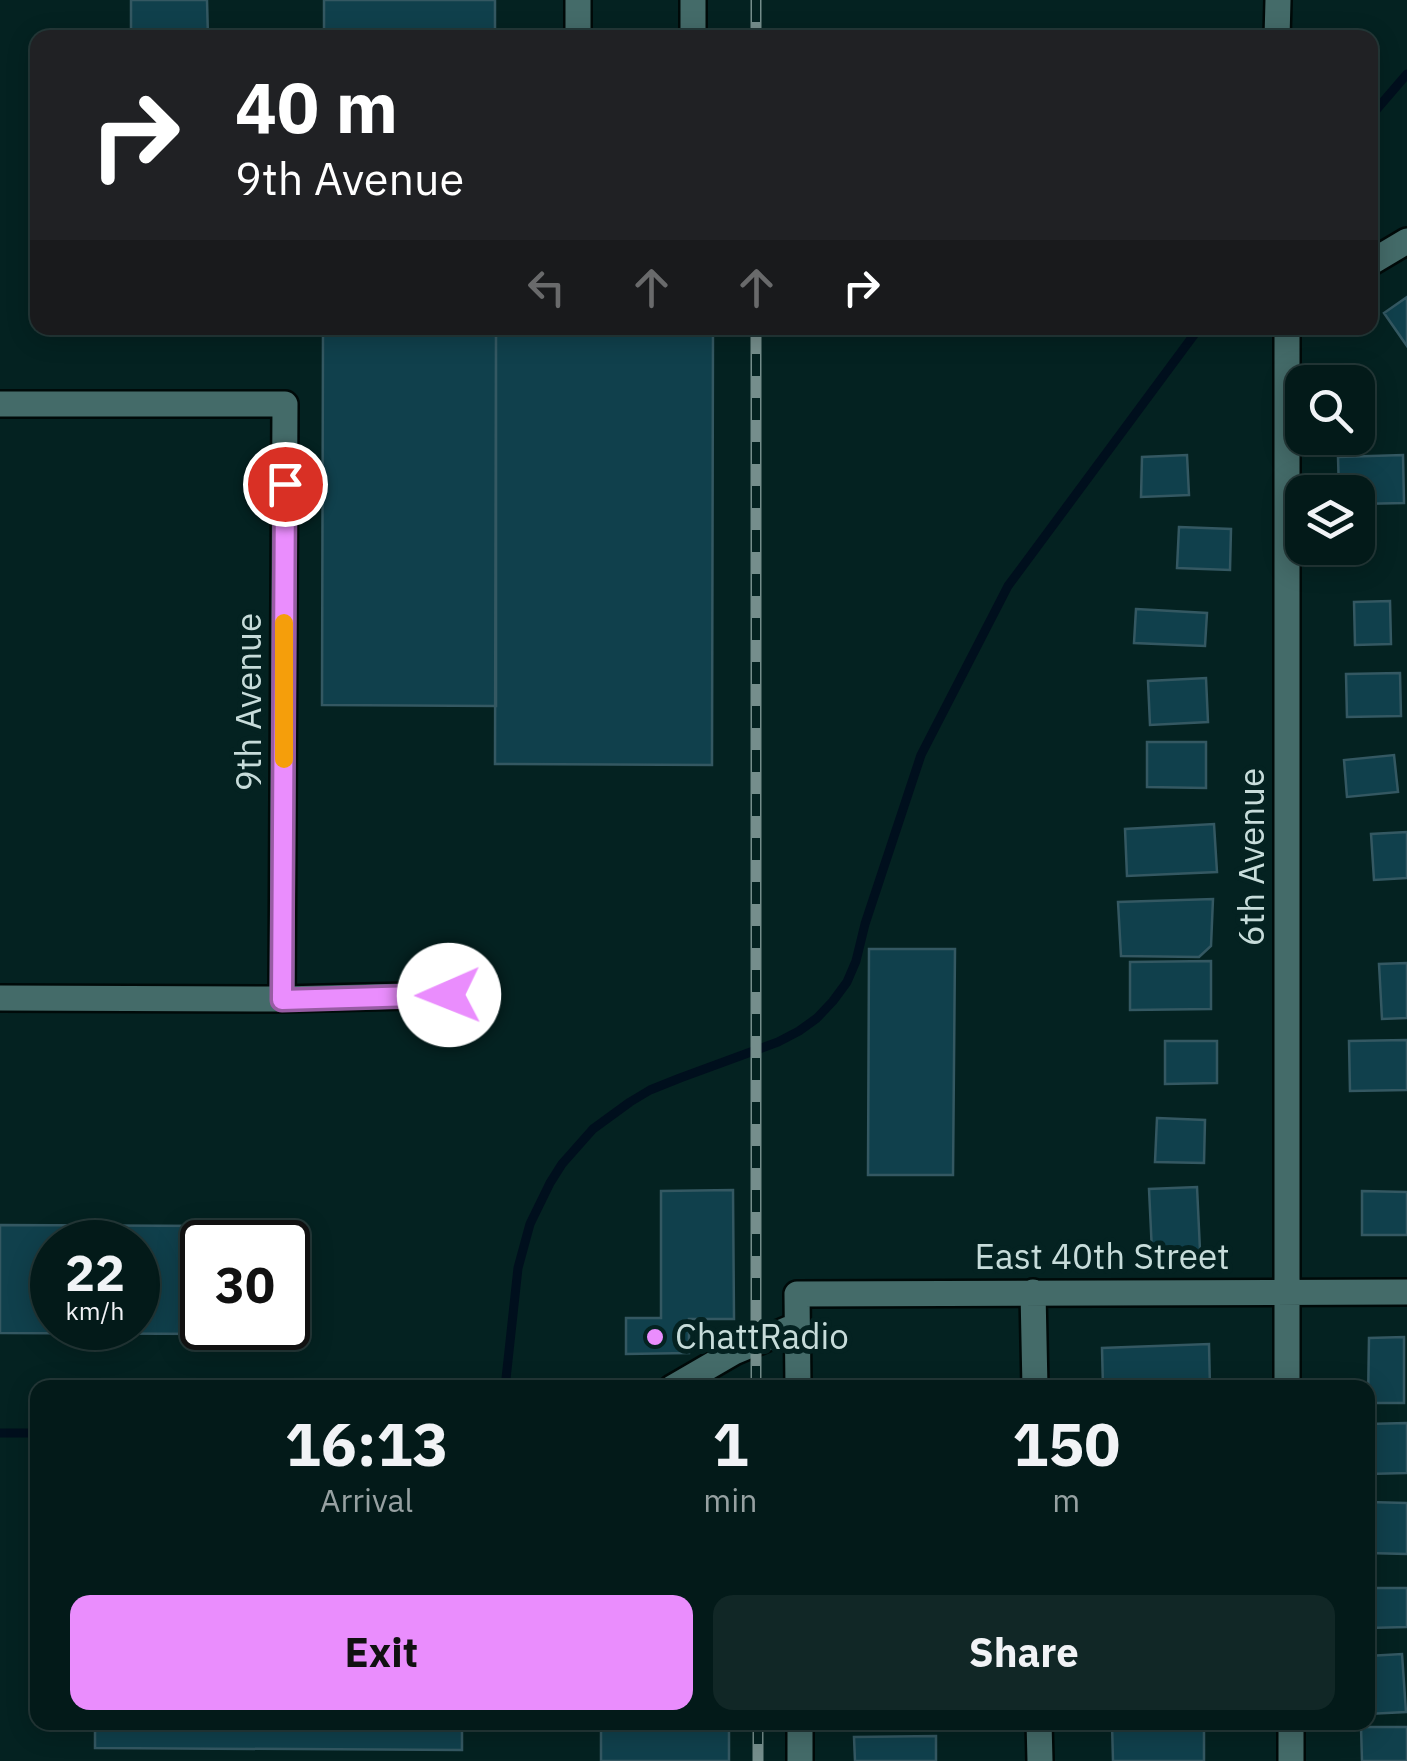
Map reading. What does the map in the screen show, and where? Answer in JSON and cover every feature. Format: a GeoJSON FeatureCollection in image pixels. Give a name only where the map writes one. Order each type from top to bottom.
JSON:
{"type":"FeatureCollection","features":[{"type":"Feature","properties":{"kind":"street"},"geometry":{"type":"LineString","coordinates":[[578,0],[578,30]]}},
{"type":"Feature","properties":{"kind":"street"},"geometry":{"type":"LineString","coordinates":[[692,0],[693,30]]}},
{"type":"Feature","properties":{"kind":"street"},"geometry":{"type":"LineString","coordinates":[[1277,30],[1278,0]]}},
{"type":"Feature","properties":{"kind":"street"},"geometry":{"type":"LineString","coordinates":[[1378,258],[1407,241]]}},
{"type":"Feature","properties":{"kind":"street","name":"6th Avenue"},"geometry":{"type":"LineString","coordinates":[[1287,335],[1287,1380]]}},
{"type":"Feature","properties":{"kind":"street","name":"9th Avenue"},"geometry":{"type":"LineString","coordinates":[[0,404],[285,404],[282,1000]]}},
{"type":"Feature","properties":{"kind":"street"},"geometry":{"type":"LineString","coordinates":[[0,998],[282,1000],[449,995]]}},
{"type":"Feature","properties":{"kind":"street"},"geometry":{"type":"LineString","coordinates":[[1034,1292],[1035,1380]]}},
{"type":"Feature","properties":{"kind":"street","name":"East 40th Street"},"geometry":{"type":"LineString","coordinates":[[798,1325],[797,1294],[1407,1292]]}},
{"type":"Feature","properties":{"kind":"street"},"geometry":{"type":"LineString","coordinates":[[686,1380],[734,1352],[798,1325],[798,1380]]}},
{"type":"Feature","properties":{"kind":"street"},"geometry":{"type":"LineString","coordinates":[[800,1730],[800,1761]]}},
{"type":"Feature","properties":{"kind":"street"},"geometry":{"type":"LineString","coordinates":[[1040,1730],[1040,1761]]}},
{"type":"Feature","properties":{"kind":"street"},"geometry":{"type":"LineString","coordinates":[[1290,1730],[1291,1761]]}},
{"type":"Feature","properties":{"kind":"building"},"geometry":{"type":"Polygon","coordinates":[[[131,0],[207,0],[208,30],[131,30],[131,0]]]}},
{"type":"Feature","properties":{"kind":"building"},"geometry":{"type":"Polygon","coordinates":[[[324,0],[495,0],[495,30],[324,30],[324,0]]]}},
{"type":"Feature","properties":{"kind":"building"},"geometry":{"type":"Polygon","coordinates":[[[1407,297],[1407,346],[1384,313],[1407,297]]]}},
{"type":"Feature","properties":{"kind":"building"},"geometry":{"type":"Polygon","coordinates":[[[323,335],[496,335],[496,706],[322,705],[323,335]]]}},
{"type":"Feature","properties":{"kind":"building"},"geometry":{"type":"Polygon","coordinates":[[[496,335],[713,335],[712,765],[495,764],[496,335]]]}},
{"type":"Feature","properties":{"kind":"building"},"geometry":{"type":"Polygon","coordinates":[[[1187,455],[1189,495],[1141,497],[1142,457],[1187,455]]]}},
{"type":"Feature","properties":{"kind":"building"},"geometry":{"type":"Polygon","coordinates":[[[1403,455],[1404,503],[1375,504],[1375,475],[1339,475],[1338,457],[1403,455]]]}},
{"type":"Feature","properties":{"kind":"building"},"geometry":{"type":"Polygon","coordinates":[[[1179,527],[1231,529],[1230,570],[1177,568],[1179,527]]]}},
{"type":"Feature","properties":{"kind":"building"},"geometry":{"type":"Polygon","coordinates":[[[1390,601],[1391,644],[1355,645],[1354,602],[1390,601]]]}},
{"type":"Feature","properties":{"kind":"building"},"geometry":{"type":"Polygon","coordinates":[[[1136,609],[1207,613],[1205,646],[1134,643],[1136,609]]]}},
{"type":"Feature","properties":{"kind":"building"},"geometry":{"type":"Polygon","coordinates":[[[1400,673],[1401,716],[1347,717],[1346,674],[1400,673]]]}},
{"type":"Feature","properties":{"kind":"building"},"geometry":{"type":"Polygon","coordinates":[[[1206,678],[1208,722],[1150,725],[1148,681],[1206,678]]]}},
{"type":"Feature","properties":{"kind":"building"},"geometry":{"type":"Polygon","coordinates":[[[1147,742],[1206,742],[1206,788],[1147,787],[1147,742]]]}},
{"type":"Feature","properties":{"kind":"building"},"geometry":{"type":"Polygon","coordinates":[[[1394,755],[1398,792],[1347,797],[1344,760],[1394,755]]]}},
{"type":"Feature","properties":{"kind":"building"},"geometry":{"type":"Polygon","coordinates":[[[1214,824],[1217,872],[1127,876],[1125,829],[1214,824]]]}},
{"type":"Feature","properties":{"kind":"building"},"geometry":{"type":"Polygon","coordinates":[[[1407,832],[1407,878],[1374,880],[1371,834],[1407,832]]]}},
{"type":"Feature","properties":{"kind":"building"},"geometry":{"type":"Polygon","coordinates":[[[1213,899],[1211,946],[1199,957],[1121,956],[1118,902],[1213,899]]]}},
{"type":"Feature","properties":{"kind":"building"},"geometry":{"type":"Polygon","coordinates":[[[869,949],[955,949],[953,1175],[868,1175],[869,949]]]}},
{"type":"Feature","properties":{"kind":"building"},"geometry":{"type":"Polygon","coordinates":[[[1211,961],[1211,1009],[1130,1010],[1130,962],[1211,961]]]}},
{"type":"Feature","properties":{"kind":"building"},"geometry":{"type":"Polygon","coordinates":[[[1407,963],[1407,1018],[1382,1019],[1379,964],[1407,963]]]}},
{"type":"Feature","properties":{"kind":"building"},"geometry":{"type":"Polygon","coordinates":[[[1407,1040],[1407,1090],[1350,1091],[1349,1041],[1407,1040]]]}},
{"type":"Feature","properties":{"kind":"building"},"geometry":{"type":"Polygon","coordinates":[[[1165,1041],[1217,1041],[1217,1083],[1165,1084],[1165,1041]]]}},
{"type":"Feature","properties":{"kind":"building"},"geometry":{"type":"Polygon","coordinates":[[[1157,1118],[1205,1120],[1204,1163],[1155,1162],[1157,1118]]]}},
{"type":"Feature","properties":{"kind":"building"},"geometry":{"type":"Polygon","coordinates":[[[1197,1187],[1200,1250],[1152,1252],[1149,1189],[1197,1187]]]}},
{"type":"Feature","properties":{"kind":"building"},"geometry":{"type":"Polygon","coordinates":[[[733,1190],[734,1319],[689,1319],[689,1353],[626,1354],[626,1318],[661,1318],[661,1191],[733,1190]]]}},
{"type":"Feature","properties":{"kind":"building"},"geometry":{"type":"Polygon","coordinates":[[[1362,1191],[1407,1192],[1407,1235],[1362,1235],[1362,1191]]]}},
{"type":"Feature","properties":{"kind":"building"},"geometry":{"type":"Polygon","coordinates":[[[0,1225],[30,1225],[30,1333],[0,1333],[0,1225]]]}},
{"type":"Feature","properties":{"kind":"building"},"geometry":{"type":"Polygon","coordinates":[[[160,1226],[180,1226],[180,1334],[160,1334],[160,1226]]]}},
{"type":"Feature","properties":{"kind":"building"},"geometry":{"type":"Polygon","coordinates":[[[1404,1337],[1404,1403],[1375,1403],[1375,1380],[1368,1380],[1369,1338],[1404,1337]]]}},
{"type":"Feature","properties":{"kind":"building"},"geometry":{"type":"Polygon","coordinates":[[[1209,1344],[1210,1380],[1103,1380],[1102,1348],[1209,1344]]]}},
{"type":"Feature","properties":{"kind":"building"},"geometry":{"type":"Polygon","coordinates":[[[1407,1423],[1407,1473],[1375,1474],[1375,1424],[1407,1423]]]}},
{"type":"Feature","properties":{"kind":"building"},"geometry":{"type":"Polygon","coordinates":[[[1375,1502],[1407,1503],[1407,1554],[1375,1553],[1375,1502]]]}},
{"type":"Feature","properties":{"kind":"building"},"geometry":{"type":"Polygon","coordinates":[[[1375,1588],[1407,1588],[1407,1627],[1375,1628],[1375,1588]]]}},
{"type":"Feature","properties":{"kind":"building"},"geometry":{"type":"Polygon","coordinates":[[[1402,1654],[1406,1712],[1375,1714],[1375,1656],[1402,1654]]]}},
{"type":"Feature","properties":{"kind":"building"},"geometry":{"type":"Polygon","coordinates":[[[1407,1727],[1407,1761],[1362,1761],[1361,1730],[1407,1727]]]}},
{"type":"Feature","properties":{"kind":"building"},"geometry":{"type":"Polygon","coordinates":[[[95,1730],[462,1730],[462,1750],[95,1748],[95,1730]]]}},
{"type":"Feature","properties":{"kind":"building"},"geometry":{"type":"Polygon","coordinates":[[[601,1730],[729,1730],[729,1761],[601,1761],[601,1730]]]}},
{"type":"Feature","properties":{"kind":"building"},"geometry":{"type":"Polygon","coordinates":[[[1112,1730],[1204,1730],[1204,1761],[1113,1761],[1112,1730]]]}},
{"type":"Feature","properties":{"kind":"building"},"geometry":{"type":"Polygon","coordinates":[[[936,1736],[936,1761],[855,1761],[854,1737],[936,1736]]]}},
{"type":"Feature","properties":{"kind":"waterway"},"geometry":{"type":"LineString","coordinates":[[1378,108],[1407,74]]}},
{"type":"Feature","properties":{"kind":"waterway"},"geometry":{"type":"LineString","coordinates":[[506,1380],[518,1268],[530,1224],[562,1164],[593,1129],[630,1102],[650,1090],[778,1042],[817,1018],[833,1001],[856,961],[921,755],[1008,586],[1194,335]]}},
{"type":"Feature","properties":{"kind":"waterway"},"geometry":{"type":"LineString","coordinates":[[0,1433],[30,1433]]}},
{"type":"Feature","properties":{"kind":"railway"},"geometry":{"type":"LineString","coordinates":[[756,0],[756,30]]}},
{"type":"Feature","properties":{"kind":"railway"},"geometry":{"type":"LineString","coordinates":[[756,335],[756,1380]]}},
{"type":"Feature","properties":{"kind":"railway"},"geometry":{"type":"LineString","coordinates":[[758,1730],[758,1761]]}},
{"type":"Feature","properties":{"kind":"slow traffic"},"geometry":{"type":"LineString","coordinates":[[284,623],[284,759]]}},
{"type":"Feature","properties":{"kind":"place","name":"ChattRadio"},"geometry":{"type":"Point","coordinates":[655,1337]}},
{"type":"Feature","properties":{"kind":"route"},"geometry":{"type":"LineString","coordinates":[[285,484],[282,1000],[449,995]]}}]}
